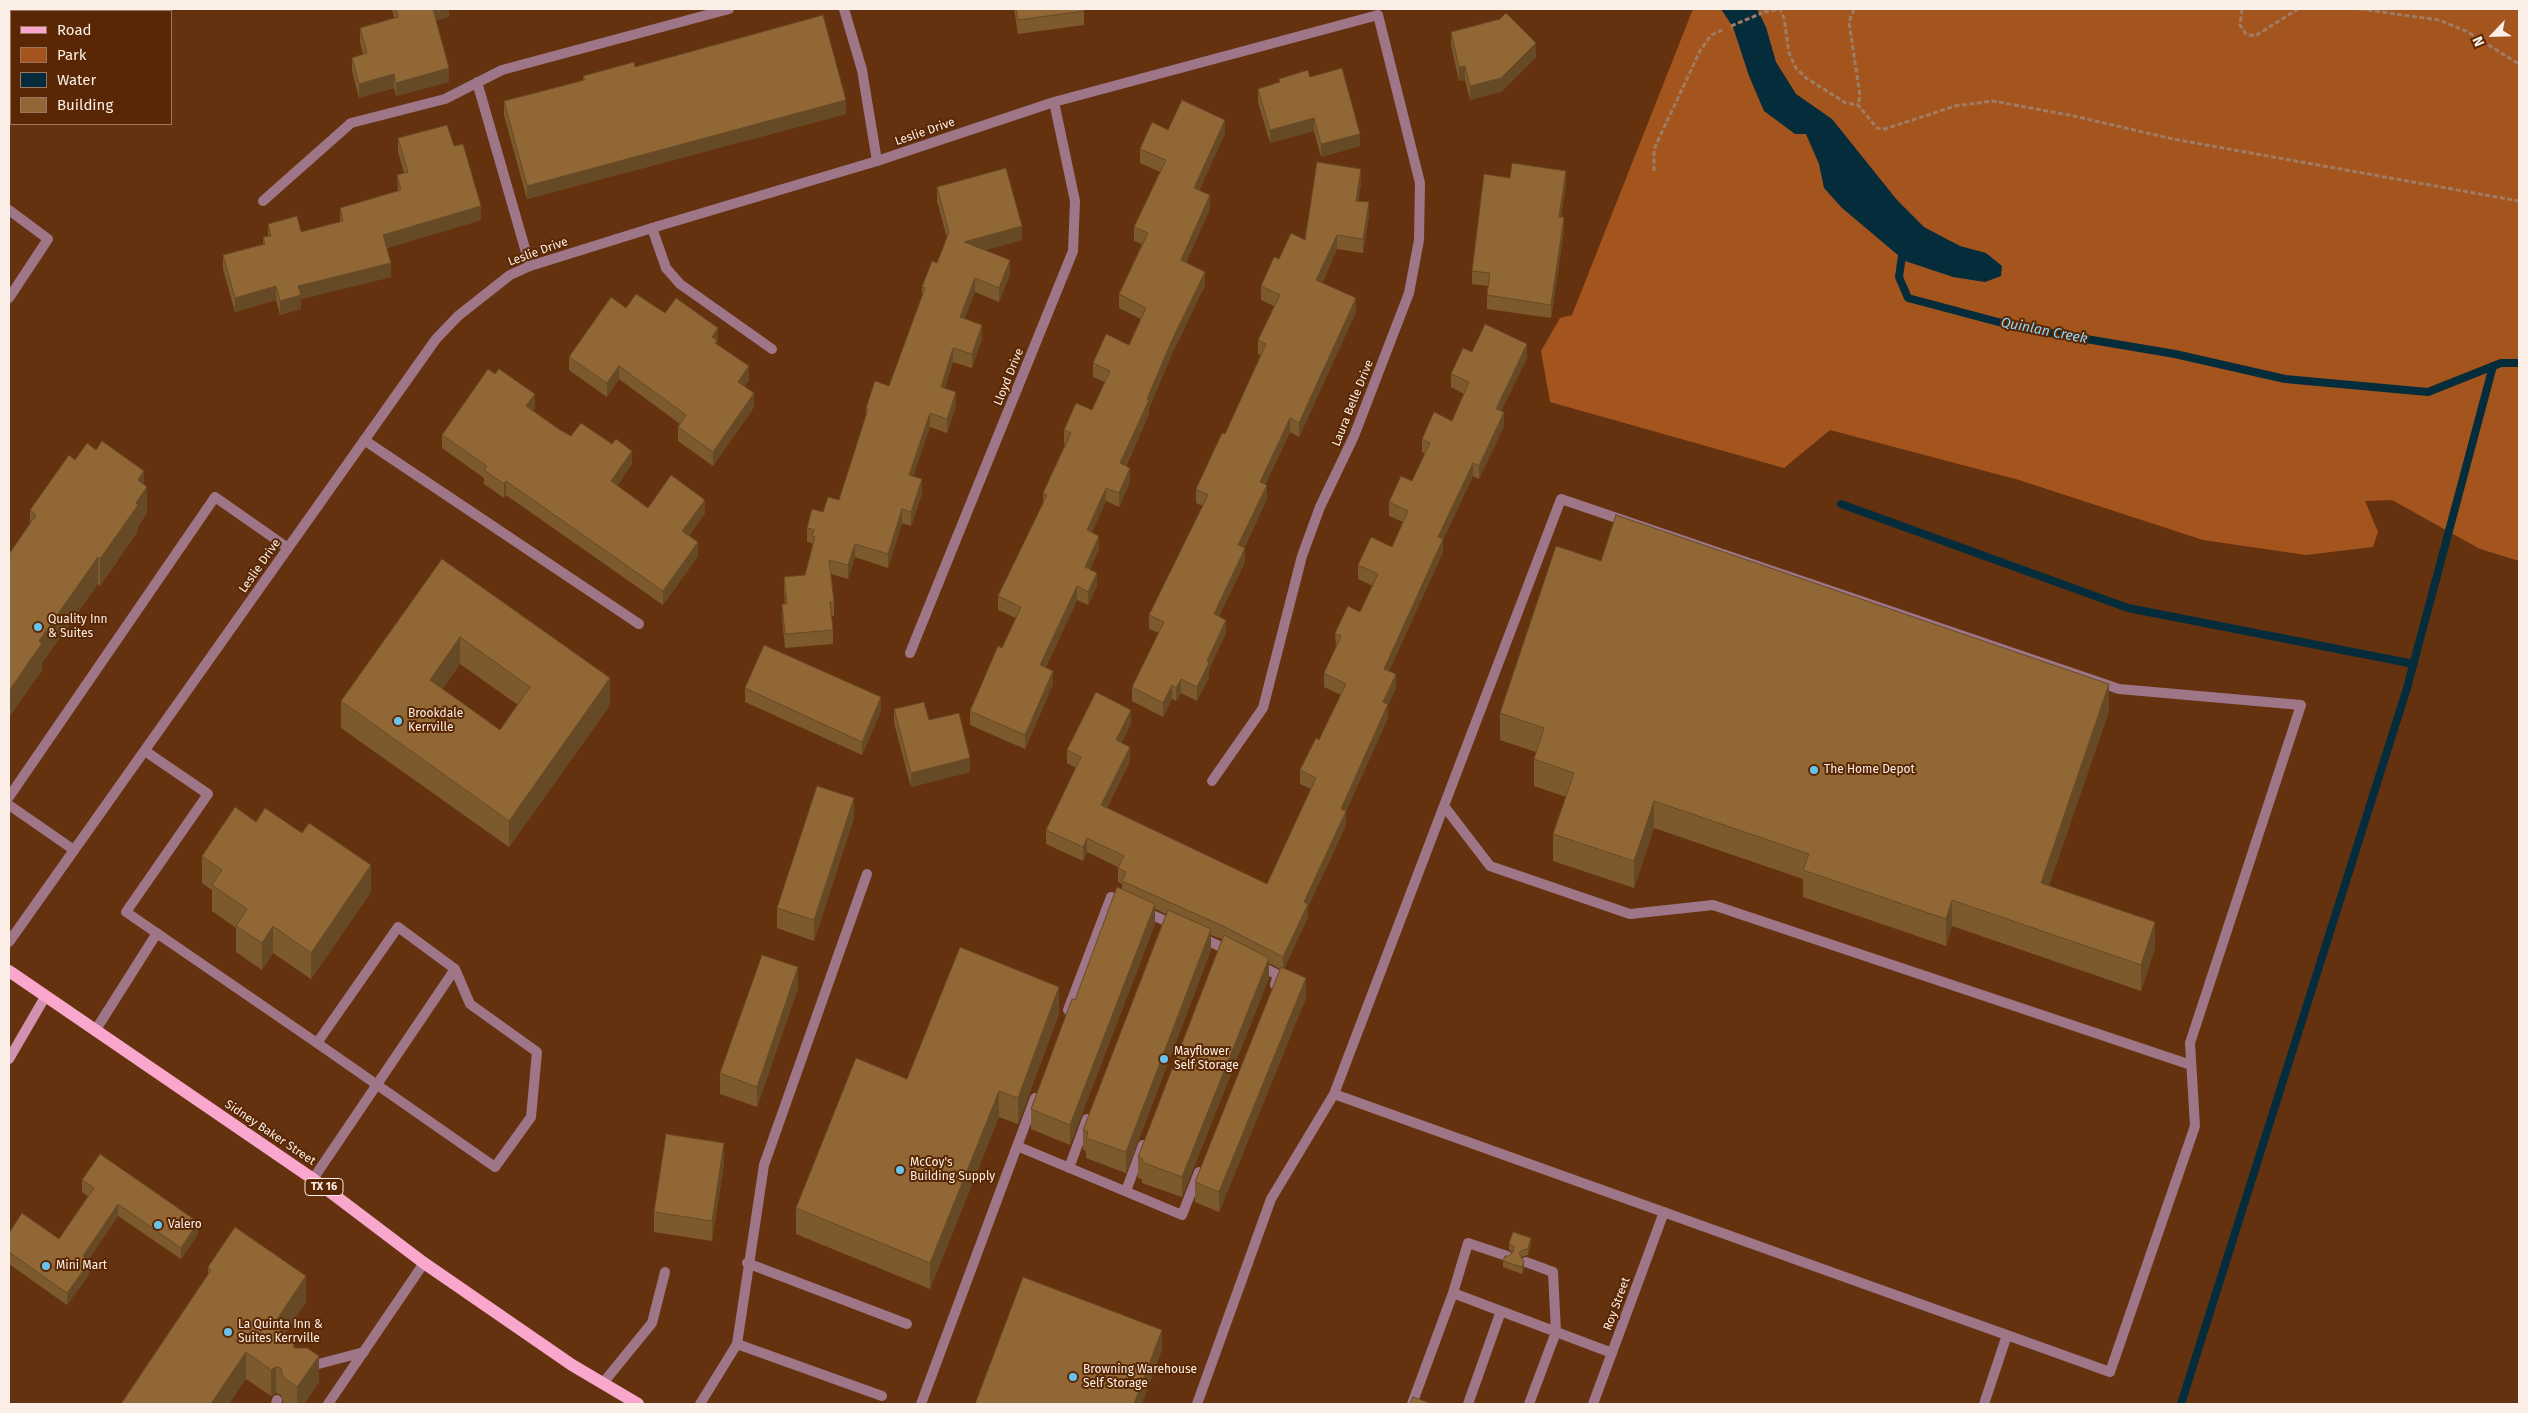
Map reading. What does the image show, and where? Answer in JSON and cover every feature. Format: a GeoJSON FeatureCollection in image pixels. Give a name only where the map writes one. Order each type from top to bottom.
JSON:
{"type":"FeatureCollection","features":[{"type":"Feature","properties":{"kind":"main road","name":"Sidney Baker Street"},"geometry":{"type":"LineString","coordinates":[[9,971],[45,998],[313,1179],[424,1263],[572,1365],[638,1404]]}},
{"type":"Feature","properties":{"kind":"street"},"geometry":{"type":"LineString","coordinates":[[263,202],[350,123],[446,99],[502,70],[729,9]]}},
{"type":"Feature","properties":{"kind":"street"},"geometry":{"type":"LineString","coordinates":[[844,9],[862,70],[877,161]]}},
{"type":"Feature","properties":{"kind":"street","name":"Leslie Drive"},"geometry":{"type":"LineString","coordinates":[[9,942],[436,339],[458,316],[510,275],[530,266],[652,228],[877,161],[1054,102],[1378,15]]}},
{"type":"Feature","properties":{"kind":"street","name":"Laura Belle Drive"},"geometry":{"type":"LineString","coordinates":[[1212,781],[1263,708],[1302,556],[1320,506],[1354,436],[1410,293],[1420,240],[1420,183],[1378,15]]}},
{"type":"Feature","properties":{"kind":"street"},"geometry":{"type":"LineString","coordinates":[[477,82],[530,266]]}},
{"type":"Feature","properties":{"kind":"street","name":"Lloyd Drive"},"geometry":{"type":"LineString","coordinates":[[910,653],[1074,251],[1075,201],[1054,102]]}},
{"type":"Feature","properties":{"kind":"street"},"geometry":{"type":"LineString","coordinates":[[9,210],[48,239],[9,298]]}},
{"type":"Feature","properties":{"kind":"street"},"geometry":{"type":"LineString","coordinates":[[652,228],[666,268],[680,284],[772,349]]}},
{"type":"Feature","properties":{"kind":"street"},"geometry":{"type":"LineString","coordinates":[[364,440],[639,624]]}},
{"type":"Feature","properties":{"kind":"street"},"geometry":{"type":"LineString","coordinates":[[9,797],[215,497],[288,548]]}},
{"type":"Feature","properties":{"kind":"street"},"geometry":{"type":"LineString","coordinates":[[1197,1404],[1271,1199],[1334,1094],[1561,499],[2119,688],[2301,705],[2190,1044],[2195,1126],[2110,1372],[1334,1094]]}},
{"type":"Feature","properties":{"kind":"street"},"geometry":{"type":"LineString","coordinates":[[144,751],[208,794],[126,912],[495,1167],[530,1117],[537,1052],[470,1004],[455,970],[398,928],[316,1043]]}},
{"type":"Feature","properties":{"kind":"street"},"geometry":{"type":"LineString","coordinates":[[9,805],[74,850]]}},
{"type":"Feature","properties":{"kind":"street"},"geometry":{"type":"LineString","coordinates":[[1444,806],[1490,866],[1630,914],[1713,905],[2192,1065]]}},
{"type":"Feature","properties":{"kind":"street"},"geometry":{"type":"LineString","coordinates":[[700,1404],[737,1344],[747,1263],[764,1165],[867,874]]}},
{"type":"Feature","properties":{"kind":"street"},"geometry":{"type":"LineString","coordinates":[[1066,1017],[1111,897],[1162,925],[1278,975],[1271,993]]}},
{"type":"Feature","properties":{"kind":"street"},"geometry":{"type":"LineString","coordinates":[[95,1031],[158,933]]}},
{"type":"Feature","properties":{"kind":"street"},"geometry":{"type":"LineString","coordinates":[[313,1179],[455,970]]}},
{"type":"Feature","properties":{"kind":"street"},"geometry":{"type":"LineString","coordinates":[[9,1058],[45,998]]}},
{"type":"Feature","properties":{"kind":"street"},"geometry":{"type":"LineString","coordinates":[[921,1404],[1038,1091]]}},
{"type":"Feature","properties":{"kind":"street"},"geometry":{"type":"LineString","coordinates":[[1069,1168],[1090,1112]]}},
{"type":"Feature","properties":{"kind":"street"},"geometry":{"type":"LineString","coordinates":[[1126,1191],[1146,1137]]}},
{"type":"Feature","properties":{"kind":"street"},"geometry":{"type":"LineString","coordinates":[[1017,1146],[1182,1215],[1204,1160]]}},
{"type":"Feature","properties":{"kind":"street","name":"Roy Street"},"geometry":{"type":"LineString","coordinates":[[1593,1404],[1664,1212]]}},
{"type":"Feature","properties":{"kind":"street"},"geometry":{"type":"LineString","coordinates":[[1412,1404],[1453,1293],[1468,1243],[1507,1256]]}},
{"type":"Feature","properties":{"kind":"street"},"geometry":{"type":"LineString","coordinates":[[1526,1262],[1553,1272],[1556,1332],[1529,1404]]}},
{"type":"Feature","properties":{"kind":"street"},"geometry":{"type":"LineString","coordinates":[[328,1404],[424,1263]]}},
{"type":"Feature","properties":{"kind":"street"},"geometry":{"type":"LineString","coordinates":[[747,1263],[907,1324]]}},
{"type":"Feature","properties":{"kind":"street"},"geometry":{"type":"LineString","coordinates":[[603,1383],[652,1323],[666,1272]]}},
{"type":"Feature","properties":{"kind":"street"},"geometry":{"type":"LineString","coordinates":[[1453,1293],[1612,1353]]}},
{"type":"Feature","properties":{"kind":"street"},"geometry":{"type":"LineString","coordinates":[[1468,1404],[1501,1311]]}},
{"type":"Feature","properties":{"kind":"street"},"geometry":{"type":"LineString","coordinates":[[1984,1404],[2007,1335]]}},
{"type":"Feature","properties":{"kind":"street"},"geometry":{"type":"LineString","coordinates":[[737,1344],[882,1396]]}},
{"type":"Feature","properties":{"kind":"street"},"geometry":{"type":"LineString","coordinates":[[298,1369],[364,1352]]}},
{"type":"Feature","properties":{"kind":"path"},"geometry":{"type":"LineString","coordinates":[[1730,26],[1763,13],[1780,9],[1784,18],[1789,53],[1796,68],[1806,78],[1846,103],[1858,105],[1877,128],[1885,129],[1955,106],[1993,101],[2074,116],[2173,139],[2519,201]]}},
{"type":"Feature","properties":{"kind":"path"},"geometry":{"type":"LineString","coordinates":[[1854,9],[1849,22],[1860,96],[1858,105]]}},
{"type":"Feature","properties":{"kind":"path"},"geometry":{"type":"LineString","coordinates":[[2242,9],[2240,25],[2246,34],[2255,36],[2298,9]]}},
{"type":"Feature","properties":{"kind":"path"},"geometry":{"type":"LineString","coordinates":[[2360,9],[2439,20],[2466,31],[2519,64]]}},
{"type":"Feature","properties":{"kind":"path"},"geometry":{"type":"LineString","coordinates":[[1654,171],[1654,150],[1700,51],[1711,35],[1722,30]]}},
{"type":"Feature","properties":{"kind":"green space"},"geometry":{"type":"Polygon","coordinates":[[[1693,9],[2519,9],[2519,561],[2480,549],[2392,500],[2365,501],[2378,532],[2373,547],[2306,555],[2203,540],[2019,480],[1830,430],[1784,468],[1550,402],[1541,351],[1560,318],[1572,315],[1693,9]]]}},
{"type":"Feature","properties":{"kind":"water"},"geometry":{"type":"Polygon","coordinates":[[[1721,9],[1757,9],[1766,27],[1776,62],[1796,94],[1832,119],[1897,200],[1924,227],[1960,246],[1986,253],[2002,266],[2001,276],[1985,282],[1953,277],[1905,261],[1842,208],[1824,188],[1819,164],[1806,134],[1795,134],[1764,111],[1749,76],[1733,27],[1721,9]]]}},
{"type":"Feature","properties":{"kind":"building"},"geometry":{"type":"Polygon","coordinates":[[[396,9],[433,9],[449,68],[396,83],[394,74],[359,84],[352,58],[367,53],[360,28],[398,17],[396,9]]]}},
{"type":"Feature","properties":{"kind":"building"},"geometry":{"type":"Polygon","coordinates":[[[1016,9],[1084,9],[1084,11],[1018,20],[1016,9]]]}},
{"type":"Feature","properties":{"kind":"building"},"geometry":{"type":"Polygon","coordinates":[[[1506,13],[1536,43],[1501,78],[1470,86],[1465,66],[1459,67],[1451,32],[1500,19],[1506,13]]]}},
{"type":"Feature","properties":{"kind":"building"},"geometry":{"type":"Polygon","coordinates":[[[823,15],[846,100],[527,186],[504,101],[585,80],[583,76],[634,62],[635,67],[823,15]]]}},
{"type":"Feature","properties":{"kind":"building"},"geometry":{"type":"Polygon","coordinates":[[[1342,68],[1360,134],[1321,144],[1314,118],[1270,130],[1258,89],[1280,82],[1279,79],[1308,70],[1310,77],[1342,68]]]}},
{"type":"Feature","properties":{"kind":"building"},"geometry":{"type":"Polygon","coordinates":[[[1182,100],[1225,120],[1194,188],[1210,195],[1181,260],[1205,272],[1172,340],[1147,399],[1149,400],[1120,463],[1130,468],[1119,493],[1106,488],[1087,530],[1099,536],[1085,567],[1097,573],[1088,592],[1077,586],[1040,665],[1053,671],[1025,735],[970,711],[998,646],[1002,648],[1021,607],[998,596],[1047,495],[1043,493],[1071,433],[1064,430],[1076,403],[1092,410],[1110,371],[1093,363],[1106,334],[1129,345],[1146,308],[1119,294],[1148,233],[1134,227],[1166,160],[1140,149],[1152,122],[1168,130],[1182,100]]]}},
{"type":"Feature","properties":{"kind":"building"},"geometry":{"type":"Polygon","coordinates":[[[447,125],[454,146],[463,144],[481,206],[383,235],[391,263],[298,286],[301,295],[280,301],[276,286],[235,298],[223,255],[265,244],[263,237],[271,236],[268,224],[297,216],[301,232],[343,221],[340,208],[401,190],[397,175],[408,172],[398,138],[447,125]]]}},
{"type":"Feature","properties":{"kind":"building"},"geometry":{"type":"Polygon","coordinates":[[[1317,162],[1361,169],[1356,201],[1369,202],[1363,239],[1337,235],[1316,280],[1356,298],[1299,423],[1290,418],[1260,482],[1267,485],[1238,545],[1245,548],[1214,614],[1226,620],[1207,661],[1209,663],[1197,687],[1181,679],[1176,688],[1172,685],[1163,703],[1132,687],[1164,622],[1149,615],[1208,495],[1196,489],[1222,433],[1225,434],[1266,344],[1258,340],[1280,295],[1261,286],[1274,257],[1279,259],[1291,233],[1305,240],[1317,162]]]}},
{"type":"Feature","properties":{"kind":"building"},"geometry":{"type":"Polygon","coordinates":[[[1512,163],[1566,171],[1559,217],[1564,217],[1551,305],[1487,295],[1490,273],[1472,271],[1484,174],[1510,178],[1512,163]]]}},
{"type":"Feature","properties":{"kind":"building"},"geometry":{"type":"Polygon","coordinates":[[[1006,168],[1022,226],[964,242],[1010,260],[999,288],[975,278],[960,317],[982,325],[972,354],[953,348],[941,387],[956,392],[947,419],[930,413],[909,475],[922,479],[911,512],[902,509],[888,554],[855,544],[848,565],[829,560],[834,602],[830,602],[833,630],[785,634],[782,604],[787,604],[784,577],[805,575],[815,537],[812,536],[814,530],[807,528],[812,509],[823,512],[828,497],[839,500],[875,381],[889,386],[925,288],[922,287],[932,261],[937,263],[949,232],[937,187],[1006,168]]]}},
{"type":"Feature","properties":{"kind":"building"},"geometry":{"type":"Polygon","coordinates":[[[636,294],[665,313],[676,298],[718,328],[712,337],[717,340],[715,343],[749,366],[738,382],[754,393],[713,452],[678,427],[686,415],[619,366],[607,383],[569,357],[611,297],[626,308],[636,294]]]}},
{"type":"Feature","properties":{"kind":"building"},"geometry":{"type":"Polygon","coordinates":[[[1485,324],[1527,344],[1496,409],[1504,412],[1479,466],[1473,463],[1438,537],[1443,539],[1384,669],[1396,674],[1383,702],[1388,704],[1341,809],[1346,811],[1304,902],[1308,904],[1283,957],[1223,926],[1122,881],[1126,872],[1118,868],[1124,856],[1087,838],[1083,847],[1046,830],[1081,757],[1067,750],[1096,692],[1131,710],[1116,740],[1130,747],[1101,805],[1267,884],[1316,778],[1300,770],[1316,738],[1319,740],[1346,684],[1324,673],[1341,636],[1335,633],[1348,606],[1360,612],[1378,574],[1358,565],[1371,537],[1392,547],[1408,511],[1389,502],[1401,476],[1412,481],[1430,443],[1422,439],[1434,412],[1452,421],[1469,382],[1451,374],[1463,348],[1472,352],[1485,324]]]}},
{"type":"Feature","properties":{"kind":"building"},"geometry":{"type":"Polygon","coordinates":[[[488,369],[495,374],[499,369],[535,394],[526,406],[560,430],[571,436],[581,423],[612,444],[616,439],[632,451],[611,481],[648,508],[671,475],[705,500],[682,531],[698,542],[663,591],[506,481],[504,484],[484,470],[487,466],[442,435],[488,369]]]}},
{"type":"Feature","properties":{"kind":"building","name":"Quality Inn & Suites"},"geometry":{"type":"Polygon","coordinates":[[[102,441],[144,471],[138,480],[147,487],[136,503],[138,505],[100,559],[98,557],[39,641],[42,643],[9,691],[9,554],[36,515],[30,510],[69,455],[75,460],[87,443],[96,450],[102,441]]]}},
{"type":"Feature","properties":{"kind":"building","name":"The Home Depot"},"geometry":{"type":"Polygon","coordinates":[[[1616,515],[2109,684],[2041,883],[2155,922],[2141,965],[1952,900],[1946,919],[1803,870],[1809,854],[1654,801],[1634,861],[1553,834],[1574,773],[1534,759],[1544,728],[1500,713],[1556,546],[1601,561],[1616,515]]]}},
{"type":"Feature","properties":{"kind":"building","name":"Brookdale Kerrville"},"geometry":{"type":"Polygon","coordinates":[[[442,559],[610,678],[509,821],[341,701],[442,559]],[[460,637],[430,680],[500,730],[530,687],[460,637]]]}},
{"type":"Feature","properties":{"kind":"building"},"geometry":{"type":"Polygon","coordinates":[[[764,645],[881,697],[862,742],[745,688],[764,645]]]}},
{"type":"Feature","properties":{"kind":"building"},"geometry":{"type":"Polygon","coordinates":[[[924,702],[929,720],[959,713],[970,758],[911,773],[894,709],[924,702]]]}},
{"type":"Feature","properties":{"kind":"building"},"geometry":{"type":"Polygon","coordinates":[[[817,786],[854,798],[814,920],[777,908],[817,786]]]}},
{"type":"Feature","properties":{"kind":"building"},"geometry":{"type":"Polygon","coordinates":[[[235,807],[256,822],[265,808],[302,833],[309,823],[371,865],[311,953],[273,926],[262,943],[236,926],[247,909],[212,885],[222,870],[202,856],[235,807]]]}},
{"type":"Feature","properties":{"kind":"building"},"geometry":{"type":"Polygon","coordinates":[[[1117,887],[1155,904],[1070,1125],[1031,1109],[1072,999],[1075,1000],[1117,887]]]}},
{"type":"Feature","properties":{"kind":"building"},"geometry":{"type":"Polygon","coordinates":[[[1168,910],[1211,929],[1126,1152],[1086,1138],[1088,1132],[1083,1130],[1168,910]]]}},
{"type":"Feature","properties":{"kind":"building"},"geometry":{"type":"Polygon","coordinates":[[[1224,935],[1269,958],[1182,1177],[1142,1162],[1143,1159],[1138,1157],[1224,935]]]}},
{"type":"Feature","properties":{"kind":"building","name":"McCoy's Building Supply"},"geometry":{"type":"Polygon","coordinates":[[[960,947],[1059,987],[1018,1098],[999,1091],[930,1263],[796,1208],[856,1058],[907,1079],[960,947]]]}},
{"type":"Feature","properties":{"kind":"building"},"geometry":{"type":"Polygon","coordinates":[[[762,955],[798,967],[757,1087],[720,1073],[762,955]]]}},
{"type":"Feature","properties":{"kind":"building"},"geometry":{"type":"Polygon","coordinates":[[[1281,967],[1306,978],[1219,1192],[1195,1182],[1281,967]]]}},
{"type":"Feature","properties":{"kind":"building"},"geometry":{"type":"Polygon","coordinates":[[[666,1134],[724,1143],[712,1221],[654,1212],[666,1134]]]}},
{"type":"Feature","properties":{"kind":"building"},"geometry":{"type":"Polygon","coordinates":[[[100,1154],[198,1222],[181,1248],[118,1204],[83,1256],[90,1261],[67,1293],[9,1252],[9,1233],[22,1213],[59,1239],[94,1188],[82,1180],[100,1154]]]}},
{"type":"Feature","properties":{"kind":"building","name":"La Quinta Inn & Suites Kerrville"},"geometry":{"type":"Polygon","coordinates":[[[235,1227],[306,1276],[273,1325],[293,1339],[294,1348],[307,1348],[319,1356],[297,1387],[283,1377],[281,1368],[276,1367],[271,1370],[246,1352],[211,1404],[121,1404],[211,1270],[208,1267],[235,1227]]]}},
{"type":"Feature","properties":{"kind":"building"},"geometry":{"type":"Polygon","coordinates":[[[1513,1232],[1531,1238],[1528,1249],[1522,1250],[1519,1253],[1524,1262],[1522,1267],[1503,1261],[1505,1256],[1509,1256],[1513,1252],[1514,1247],[1509,1243],[1513,1232]]]}},
{"type":"Feature","properties":{"kind":"building","name":"Browning Warehouse Self Storage"},"geometry":{"type":"Polygon","coordinates":[[[1023,1277],[1162,1330],[1134,1404],[975,1404],[1023,1277]]]}},
{"type":"Feature","properties":{"kind":"building"},"geometry":{"type":"Polygon","coordinates":[[[1413,1397],[1432,1404],[1410,1404],[1413,1397]]]}},
{"type":"Feature","properties":{"kind":"waterway","name":"Quinlan Creek"},"geometry":{"type":"LineString","coordinates":[[1903,249],[1899,277],[1908,298],[2021,328],[2175,354],[2285,379],[2428,392],[2501,363],[2519,363]]}},
{"type":"Feature","properties":{"kind":"waterway"},"geometry":{"type":"LineString","coordinates":[[2181,1404],[2407,688],[2493,366]]}},
{"type":"Feature","properties":{"kind":"waterway"},"geometry":{"type":"LineString","coordinates":[[1841,504],[2128,608],[2414,664]]}},
{"type":"Feature","properties":{"kind":"place","name":"Quality Inn & Suites"},"geometry":{"type":"Point","coordinates":[38,627]}},
{"type":"Feature","properties":{"kind":"place","name":"Brookdale Kerrville"},"geometry":{"type":"Point","coordinates":[398,721]}},
{"type":"Feature","properties":{"kind":"place","name":"The Home Depot"},"geometry":{"type":"Point","coordinates":[1814,770]}},
{"type":"Feature","properties":{"kind":"place","name":"Mayflower Self Storage"},"geometry":{"type":"Point","coordinates":[1164,1059]}},
{"type":"Feature","properties":{"kind":"place","name":"McCoy's Building Supply"},"geometry":{"type":"Point","coordinates":[900,1170]}},
{"type":"Feature","properties":{"kind":"place","name":"Valero"},"geometry":{"type":"Point","coordinates":[158,1225]}},
{"type":"Feature","properties":{"kind":"place","name":"Mini Mart"},"geometry":{"type":"Point","coordinates":[46,1266]}},
{"type":"Feature","properties":{"kind":"place","name":"La Quinta Inn & Suites Kerrville"},"geometry":{"type":"Point","coordinates":[228,1332]}},
{"type":"Feature","properties":{"kind":"place","name":"Browning Warehouse Self Storage"},"geometry":{"type":"Point","coordinates":[1073,1377]}}]}
